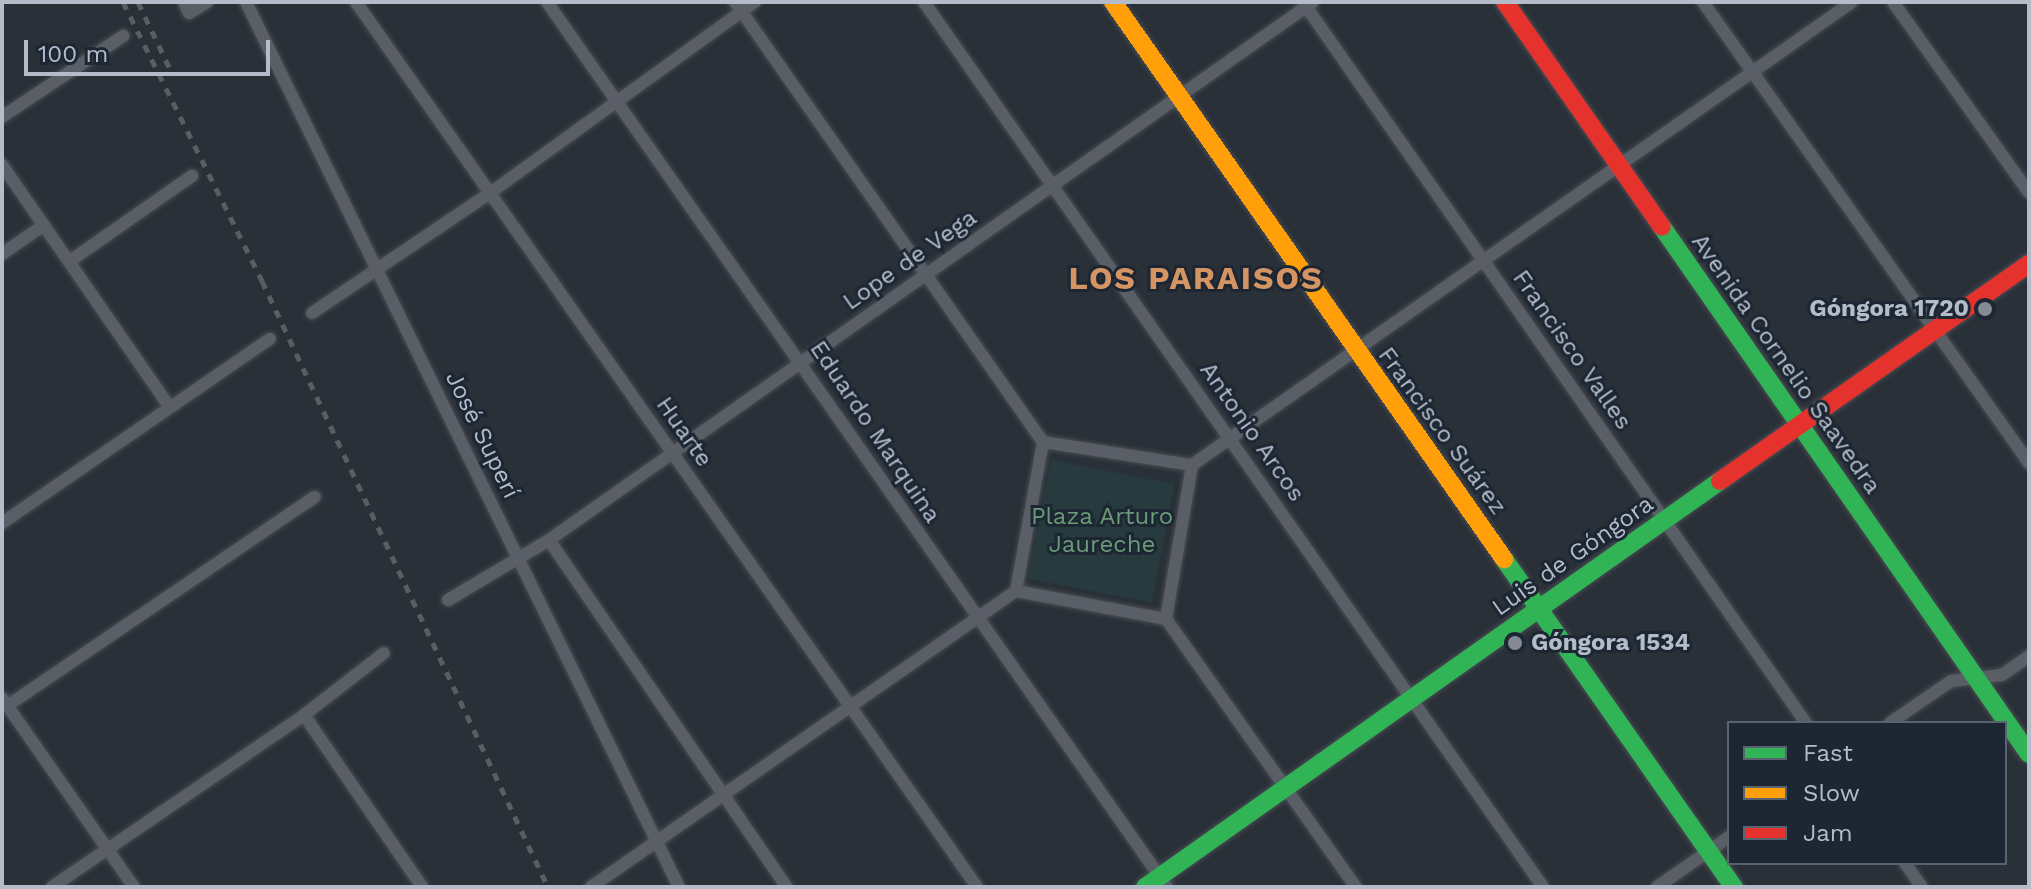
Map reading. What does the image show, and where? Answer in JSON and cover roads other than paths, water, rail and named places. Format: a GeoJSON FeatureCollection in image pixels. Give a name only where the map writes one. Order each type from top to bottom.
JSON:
{"type":"FeatureCollection","features":[{"type":"Feature","properties":{"kind":"main road","name":"Francisco Suárez"},"geometry":{"type":"LineString","coordinates":[[1113,2],[1734,887]]}},
{"type":"Feature","properties":{"kind":"main road","name":"Avenida Cornelio Saavedra"},"geometry":{"type":"LineString","coordinates":[[1505,2],[2006,721]]}},
{"type":"Feature","properties":{"kind":"main road","name":"Luis de Góngora"},"geometry":{"type":"LineString","coordinates":[[1157,884],[1539,608],[2029,264]]}},
{"type":"Feature","properties":{"kind":"main road","name":"Avenida Cornelio Saavedra"},"geometry":{"type":"LineString","coordinates":[[2007,722],[2029,754]]}},
{"type":"Feature","properties":{"kind":"street"},"geometry":{"type":"LineString","coordinates":[[186,8],[207,2]]}},
{"type":"Feature","properties":{"kind":"street","name":"José Superí"},"geometry":{"type":"LineString","coordinates":[[246,2],[679,887]]}},
{"type":"Feature","properties":{"kind":"street","name":"Huarte"},"geometry":{"type":"LineString","coordinates":[[356,2],[849,709],[977,887]]}},
{"type":"Feature","properties":{"kind":"street","name":"Eduardo Marquina"},"geometry":{"type":"LineString","coordinates":[[547,2],[802,364],[1157,884]]}},
{"type":"Feature","properties":{"kind":"street"},"geometry":{"type":"LineString","coordinates":[[312,313],[490,193],[738,7],[755,2]]}},
{"type":"Feature","properties":{"kind":"street","name":"Antonio Arcos"},"geometry":{"type":"LineString","coordinates":[[924,2],[1543,887]]}},
{"type":"Feature","properties":{"kind":"street"},"geometry":{"type":"LineString","coordinates":[[1703,2],[2029,463]]}},
{"type":"Feature","properties":{"kind":"street"},"geometry":{"type":"LineString","coordinates":[[1043,442],[1192,465],[1852,2]]}},
{"type":"Feature","properties":{"kind":"street"},"geometry":{"type":"LineString","coordinates":[[1893,2],[2029,193]]}},
{"type":"Feature","properties":{"kind":"street","name":"Lope de Vega"},"geometry":{"type":"LineString","coordinates":[[448,600],[519,561],[672,455],[1307,4]]}},
{"type":"Feature","properties":{"kind":"street","name":"Francisco Valles"},"geometry":{"type":"LineString","coordinates":[[1307,4],[1805,721]]}},
{"type":"Feature","properties":{"kind":"street"},"geometry":{"type":"LineString","coordinates":[[738,7],[1043,442],[1016,591]]}},
{"type":"Feature","properties":{"kind":"street"},"geometry":{"type":"LineString","coordinates":[[2,117],[123,36]]}},
{"type":"Feature","properties":{"kind":"street"},"geometry":{"type":"LineString","coordinates":[[2,165],[169,406]]}},
{"type":"Feature","properties":{"kind":"street"},"geometry":{"type":"LineString","coordinates":[[70,261],[192,176]]}},
{"type":"Feature","properties":{"kind":"street"},"geometry":{"type":"LineString","coordinates":[[2,254],[44,225]]}},
{"type":"Feature","properties":{"kind":"street"},"geometry":{"type":"LineString","coordinates":[[2,523],[270,339]]}},
{"type":"Feature","properties":{"kind":"street"},"geometry":{"type":"LineString","coordinates":[[1166,619],[1192,465]]}},
{"type":"Feature","properties":{"kind":"street"},"geometry":{"type":"LineString","coordinates":[[134,887],[5,702],[315,497]]}},
{"type":"Feature","properties":{"kind":"street"},"geometry":{"type":"LineString","coordinates":[[549,540],[787,887]]}},
{"type":"Feature","properties":{"kind":"street"},"geometry":{"type":"LineString","coordinates":[[591,887],[1016,591],[1166,619],[1356,887]]}},
{"type":"Feature","properties":{"kind":"street"},"geometry":{"type":"LineString","coordinates":[[52,887],[304,715],[384,653]]}},
{"type":"Feature","properties":{"kind":"street"},"geometry":{"type":"LineString","coordinates":[[1893,721],[1951,681],[2002,675],[2029,656]]}},
{"type":"Feature","properties":{"kind":"street"},"geometry":{"type":"LineString","coordinates":[[304,715],[422,887]]}},
{"type":"Feature","properties":{"kind":"street"},"geometry":{"type":"LineString","coordinates":[[1657,887],[1727,838]]}},
{"type":"Feature","properties":{"kind":"street"},"geometry":{"type":"LineString","coordinates":[[1906,865],[1922,887]]}},
{"type":"Feature","properties":{"kind":"railway"},"geometry":{"type":"LineString","coordinates":[[123,2],[262,281],[548,887]]}},
{"type":"Feature","properties":{"kind":"railway"},"geometry":{"type":"LineString","coordinates":[[138,2],[173,75]]}},
{"type":"Feature","properties":{"kind":"place","name":"Góngora 1720"},"geometry":{"type":"Point","coordinates":[1985,309]}},
{"type":"Feature","properties":{"kind":"place","name":"Góngora 1534"},"geometry":{"type":"Point","coordinates":[1515,643]}},
{"type":"Feature","properties":{"kind":"district","name":"LOS PARAISOS"},"geometry":{"type":"Point","coordinates":[1196,278]}},
{"type":"Feature","properties":{"kind":"park label","name":"Plaza Arturo Jaureche"},"geometry":{"type":"Point","coordinates":[1102,531]}}]}
